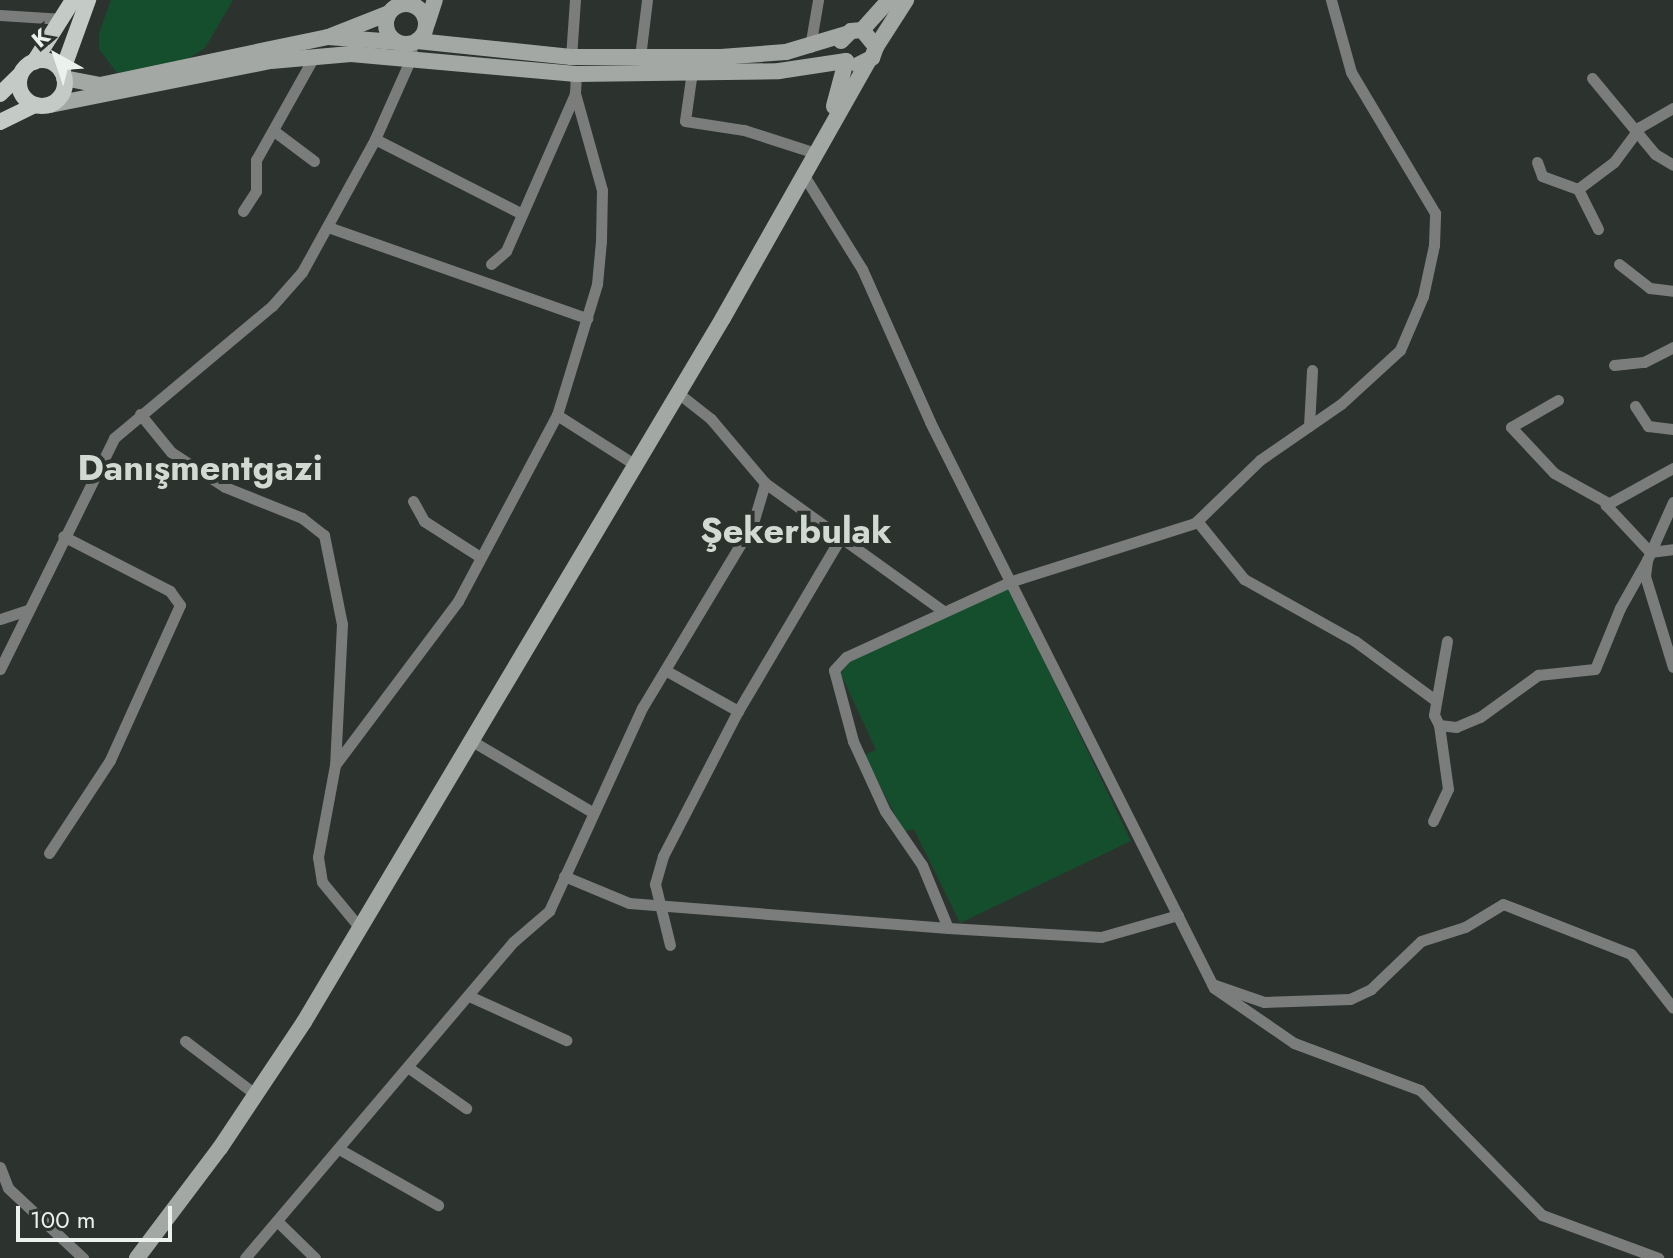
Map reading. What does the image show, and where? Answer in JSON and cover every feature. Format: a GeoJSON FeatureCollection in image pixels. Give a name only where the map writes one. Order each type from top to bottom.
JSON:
{"type":"FeatureCollection","features":[{"type":"Feature","properties":{"kind":"main road"},"geometry":{"type":"LineString","coordinates":[[0,94],[34,62],[73,0]]}},
{"type":"Feature","properties":{"kind":"main road"},"geometry":{"type":"LineString","coordinates":[[0,122],[42,105],[64,91],[63,75],[88,0]]}},
{"type":"Feature","properties":{"kind":"main road"},"geometry":{"type":"LineString","coordinates":[[409,46],[427,24],[435,0]]}},
{"type":"Feature","properties":{"kind":"main road"},"geometry":{"type":"LineString","coordinates":[[818,148],[846,61],[840,50],[854,32],[889,0]]}},
{"type":"Feature","properties":{"kind":"main road"},"geometry":{"type":"LineString","coordinates":[[137,1258],[255,1094],[360,928],[678,393],[906,0]]}},
{"type":"Feature","properties":{"kind":"main road"},"geometry":{"type":"LineString","coordinates":[[34,62],[47,61],[63,75],[100,85],[328,37],[397,6],[418,7],[427,24]]}},
{"type":"Feature","properties":{"kind":"main road"},"geometry":{"type":"LineString","coordinates":[[397,6],[388,33],[409,46]]}},
{"type":"Feature","properties":{"kind":"main road"},"geometry":{"type":"LineString","coordinates":[[328,37],[571,57],[640,57],[757,55],[810,47],[854,32]]}},
{"type":"Feature","properties":{"kind":"main road"},"geometry":{"type":"LineString","coordinates":[[854,32],[872,54]]}},
{"type":"Feature","properties":{"kind":"main road"},"geometry":{"type":"LineString","coordinates":[[20,75],[23,97],[42,105],[315,55],[409,46],[576,74],[779,71],[872,54]]}},
{"type":"Feature","properties":{"kind":"street"},"geometry":{"type":"LineString","coordinates":[[571,57],[575,0]]}},
{"type":"Feature","properties":{"kind":"street"},"geometry":{"type":"LineString","coordinates":[[640,57],[647,0]]}},
{"type":"Feature","properties":{"kind":"street"},"geometry":{"type":"LineString","coordinates":[[810,47],[818,0]]}},
{"type":"Feature","properties":{"kind":"street"},"geometry":{"type":"LineString","coordinates":[[948,928],[922,865],[885,811],[853,741],[834,670],[846,657],[1012,581],[1197,521],[1260,460],[1368,381],[1410,335],[1436,229],[1429,201],[1351,72],[1331,0]]}},
{"type":"Feature","properties":{"kind":"street"},"geometry":{"type":"LineString","coordinates":[[0,15],[63,19]]}},
{"type":"Feature","properties":{"kind":"street"},"geometry":{"type":"LineString","coordinates":[[815,17],[825,31],[854,32]]}},
{"type":"Feature","properties":{"kind":"street"},"geometry":{"type":"LineString","coordinates":[[0,669],[104,451],[140,414],[272,306],[302,272],[375,139],[409,46]]}},
{"type":"Feature","properties":{"kind":"street"},"geometry":{"type":"LineString","coordinates":[[243,211],[256,191],[256,160],[315,55]]}},
{"type":"Feature","properties":{"kind":"street"},"geometry":{"type":"LineString","coordinates":[[692,71],[685,121],[744,130],[818,148]]}},
{"type":"Feature","properties":{"kind":"street"},"geometry":{"type":"LineString","coordinates":[[335,765],[458,601],[557,415],[597,284],[602,190],[575,93],[576,74]]}},
{"type":"Feature","properties":{"kind":"street"},"geometry":{"type":"LineString","coordinates":[[1592,78],[1637,132],[1673,165]]}},
{"type":"Feature","properties":{"kind":"street"},"geometry":{"type":"LineString","coordinates":[[491,264],[506,251],[575,93]]}},
{"type":"Feature","properties":{"kind":"street"},"geometry":{"type":"LineString","coordinates":[[1578,189],[1614,162],[1637,132],[1673,108]]}},
{"type":"Feature","properties":{"kind":"street"},"geometry":{"type":"LineString","coordinates":[[274,131],[314,161]]}},
{"type":"Feature","properties":{"kind":"street"},"geometry":{"type":"LineString","coordinates":[[375,139],[520,213]]}},
{"type":"Feature","properties":{"kind":"street"},"geometry":{"type":"LineString","coordinates":[[1537,162],[1542,176],[1578,189],[1598,229]]}},
{"type":"Feature","properties":{"kind":"street"},"geometry":{"type":"LineString","coordinates":[[803,174],[862,269],[930,422],[1212,984],[1235,1006],[1294,1043],[1420,1090],[1542,1215],[1658,1258]]}},
{"type":"Feature","properties":{"kind":"street"},"geometry":{"type":"LineString","coordinates":[[328,227],[587,318]]}},
{"type":"Feature","properties":{"kind":"street"},"geometry":{"type":"LineString","coordinates":[[1619,264],[1650,288],[1673,291]]}},
{"type":"Feature","properties":{"kind":"street"},"geometry":{"type":"LineString","coordinates":[[1614,365],[1644,362],[1673,347]]}},
{"type":"Feature","properties":{"kind":"street"},"geometry":{"type":"LineString","coordinates":[[1309,426],[1312,370]]}},
{"type":"Feature","properties":{"kind":"street"},"geometry":{"type":"LineString","coordinates":[[678,393],[711,419],[765,483],[943,611]]}},
{"type":"Feature","properties":{"kind":"street"},"geometry":{"type":"LineString","coordinates":[[1558,400],[1511,427],[1554,473],[1606,502],[1616,520],[1648,556],[1646,589],[1673,667]]}},
{"type":"Feature","properties":{"kind":"street"},"geometry":{"type":"LineString","coordinates":[[1635,406],[1648,426],[1673,429]]}},
{"type":"Feature","properties":{"kind":"street"},"geometry":{"type":"LineString","coordinates":[[140,414],[171,452],[215,480],[302,518],[324,535],[342,624],[335,765],[318,857],[322,882],[360,928]]}},
{"type":"Feature","properties":{"kind":"street"},"geometry":{"type":"LineString","coordinates":[[557,415],[634,464]]}},
{"type":"Feature","properties":{"kind":"street"},"geometry":{"type":"LineString","coordinates":[[1606,502],[1673,468]]}},
{"type":"Feature","properties":{"kind":"street"},"geometry":{"type":"LineString","coordinates":[[245,1258],[513,942],[549,911],[592,812],[665,670],[753,523],[765,483]]}},
{"type":"Feature","properties":{"kind":"street"},"geometry":{"type":"LineString","coordinates":[[413,501],[424,521],[480,557]]}},
{"type":"Feature","properties":{"kind":"street"},"geometry":{"type":"LineString","coordinates":[[1439,725],[1472,721],[1538,675],[1595,669],[1620,608],[1673,502]]}},
{"type":"Feature","properties":{"kind":"street"},"geometry":{"type":"LineString","coordinates":[[1197,521],[1244,579],[1355,641],[1435,700]]}},
{"type":"Feature","properties":{"kind":"street"},"geometry":{"type":"LineString","coordinates":[[49,853],[110,760],[180,605],[170,591],[63,536]]}},
{"type":"Feature","properties":{"kind":"street"},"geometry":{"type":"LineString","coordinates":[[670,945],[657,904],[655,884],[663,856],[738,711],[841,537]]}},
{"type":"Feature","properties":{"kind":"street"},"geometry":{"type":"LineString","coordinates":[[1648,556],[1673,549]]}},
{"type":"Feature","properties":{"kind":"street"},"geometry":{"type":"LineString","coordinates":[[0,619],[28,610]]}},
{"type":"Feature","properties":{"kind":"street"},"geometry":{"type":"LineString","coordinates":[[1433,821],[1448,789],[1435,700],[1447,641]]}},
{"type":"Feature","properties":{"kind":"street"},"geometry":{"type":"LineString","coordinates":[[665,670],[738,711]]}},
{"type":"Feature","properties":{"kind":"street"},"geometry":{"type":"LineString","coordinates":[[472,741],[592,812]]}},
{"type":"Feature","properties":{"kind":"street"},"geometry":{"type":"LineString","coordinates":[[564,876],[629,903],[948,928],[1101,937],[1178,915]]}},
{"type":"Feature","properties":{"kind":"street"},"geometry":{"type":"LineString","coordinates":[[1212,984],[1264,1002],[1350,999],[1371,989],[1411,947],[1434,934],[1465,927],[1503,904],[1631,954],[1673,1008]]}},
{"type":"Feature","properties":{"kind":"street"},"geometry":{"type":"LineString","coordinates":[[469,996],[566,1040]]}},
{"type":"Feature","properties":{"kind":"street"},"geometry":{"type":"LineString","coordinates":[[185,1041],[255,1094]]}},
{"type":"Feature","properties":{"kind":"street"},"geometry":{"type":"LineString","coordinates":[[409,1068],[466,1108]]}},
{"type":"Feature","properties":{"kind":"street"},"geometry":{"type":"LineString","coordinates":[[339,1149],[438,1205]]}},
{"type":"Feature","properties":{"kind":"street"},"geometry":{"type":"LineString","coordinates":[[0,1167],[8,1188],[83,1258]]}},
{"type":"Feature","properties":{"kind":"street"},"geometry":{"type":"LineString","coordinates":[[277,1221],[315,1258]]}},
{"type":"Feature","properties":{"kind":"green space"},"geometry":{"type":"Polygon","coordinates":[[[111,0],[233,0],[205,48],[185,61],[117,73],[99,49],[99,33],[111,0]]]}},
{"type":"Feature","properties":{"kind":"green space"},"geometry":{"type":"Polygon","coordinates":[[[1009,588],[1131,841],[960,923],[914,829],[904,832],[864,755],[876,750],[841,674],[847,663],[1009,588]]]}},
{"type":"Feature","properties":{"kind":"district","name":"Danışmentgazi"},"geometry":{"type":"Point","coordinates":[200,468]}},
{"type":"Feature","properties":{"kind":"district","name":"Şekerbulak"},"geometry":{"type":"Point","coordinates":[796,531]}}]}
